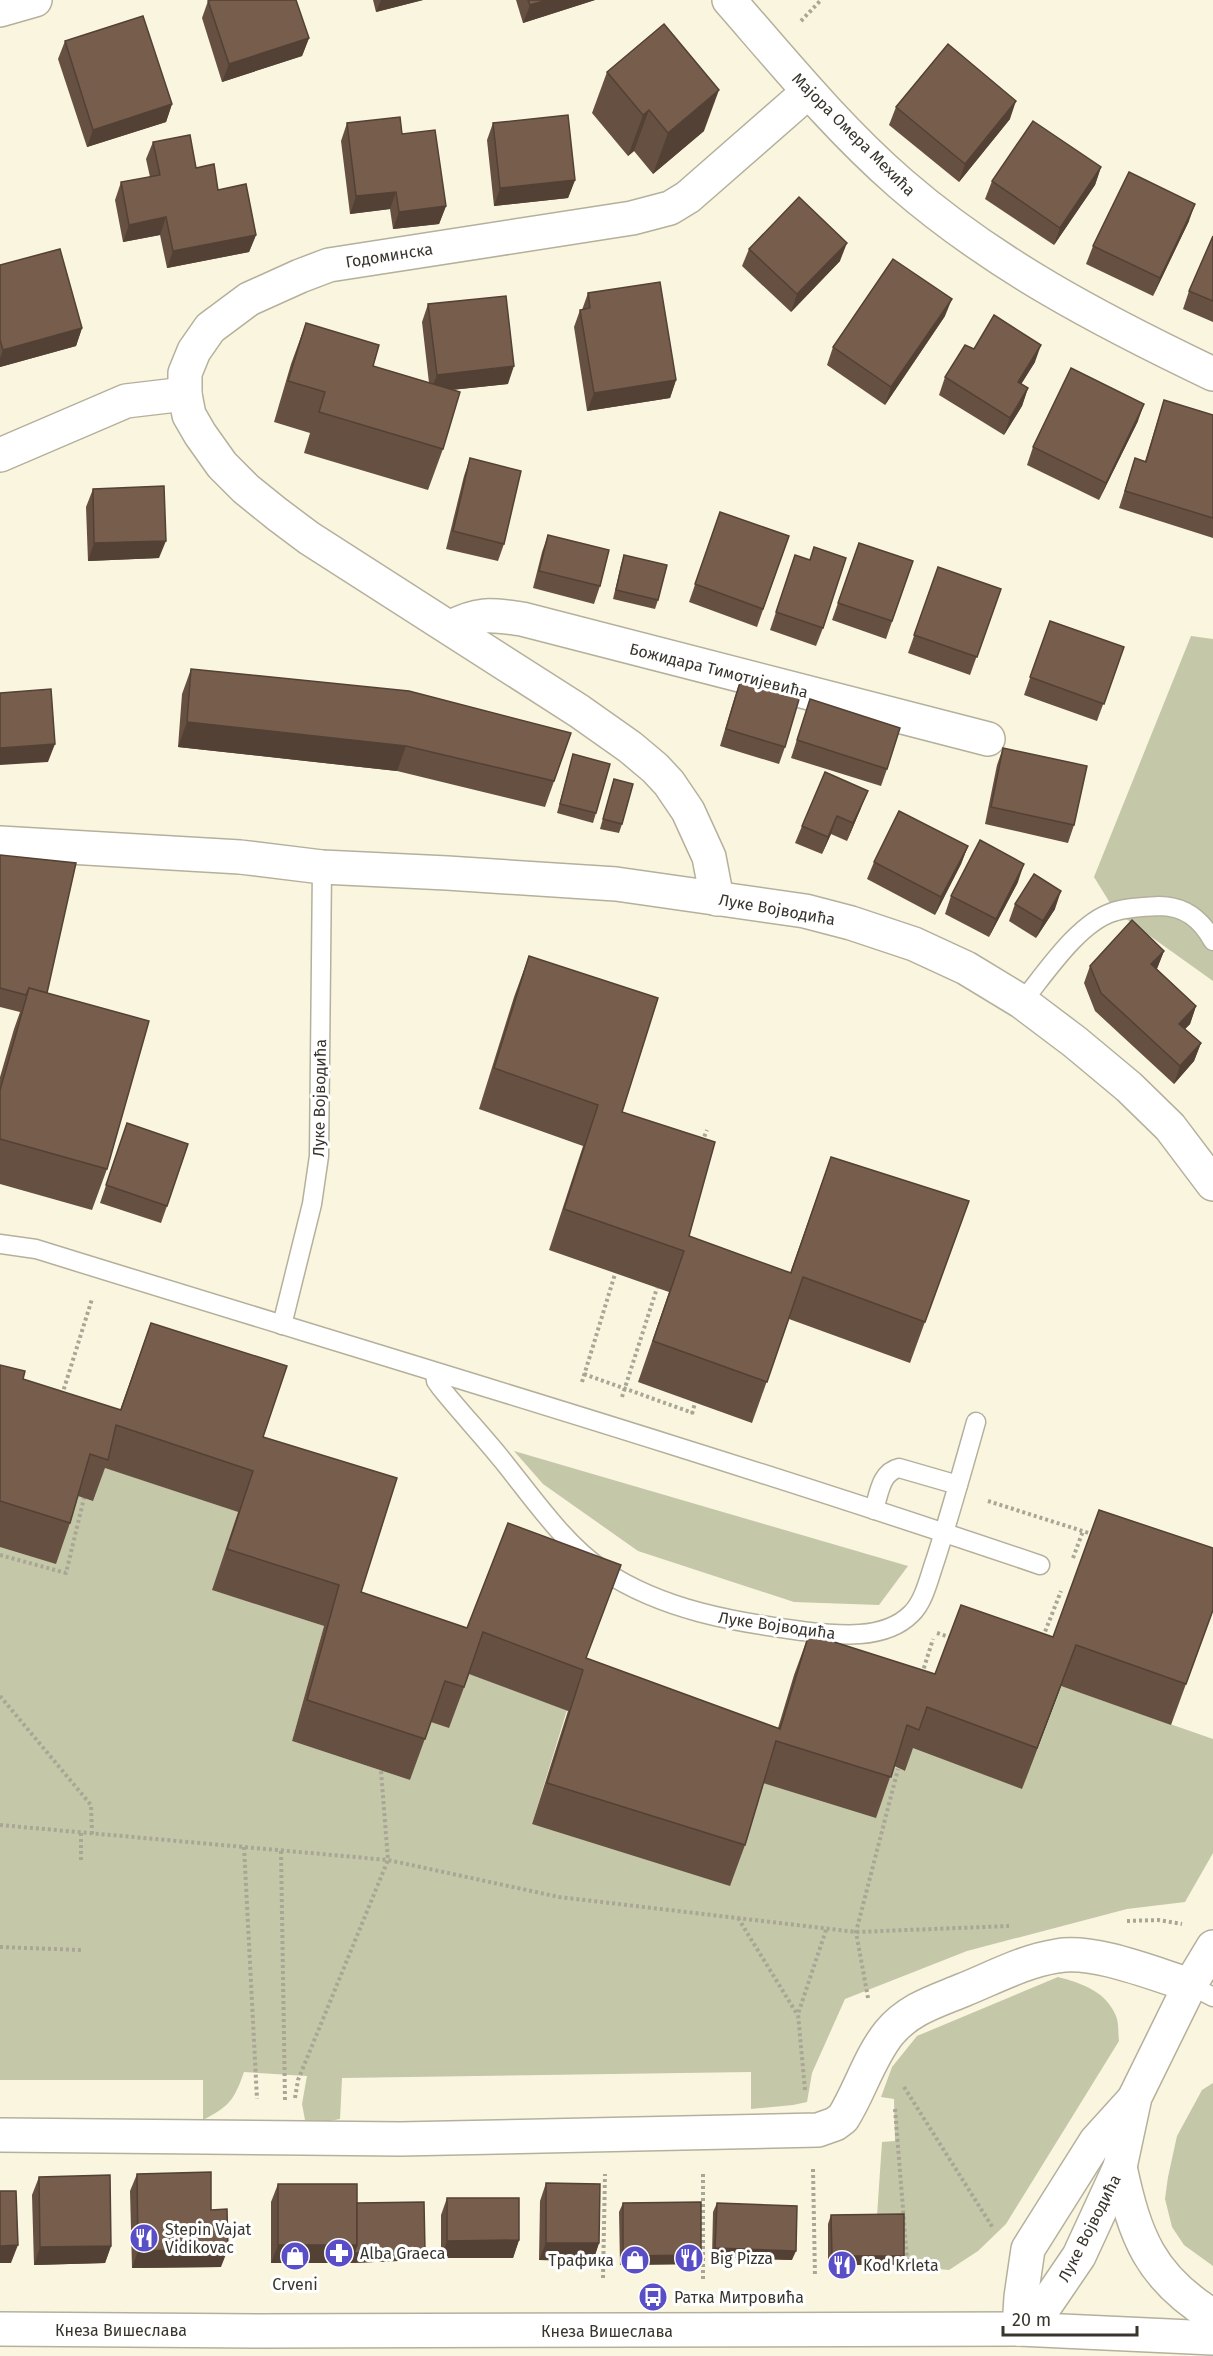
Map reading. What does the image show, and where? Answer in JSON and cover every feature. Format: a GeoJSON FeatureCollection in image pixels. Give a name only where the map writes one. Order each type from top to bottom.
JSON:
{"type":"FeatureCollection","features":[{"type":"Feature","properties":{"kind":"street"},"geometry":{"type":"LineString","coordinates":[[0,10],[35,0]]}},
{"type":"Feature","properties":{"kind":"street","name":"Мајора Омера Мехића"},"geometry":{"type":"LineString","coordinates":[[729,0],[808,92],[900,183],[982,246],[1066,300],[1213,374]]}},
{"type":"Feature","properties":{"kind":"street","name":"Годоминска"},"geometry":{"type":"LineString","coordinates":[[184,394],[185,373],[194,351],[210,328],[249,299],[329,265],[632,218],[670,208],[688,197],[808,92]]}},
{"type":"Feature","properties":{"kind":"street"},"geometry":{"type":"LineString","coordinates":[[0,454],[126,401],[184,394],[189,415],[200,434],[222,465],[246,489],[309,538],[451,627],[630,747],[669,783],[688,811],[710,857],[717,899]]}},
{"type":"Feature","properties":{"kind":"street","name":"Божидара Тимотијевића"},"geometry":{"type":"LineString","coordinates":[[451,627],[483,615],[522,619],[988,739]]}},
{"type":"Feature","properties":{"kind":"street","name":"Луке Војводића"},"geometry":{"type":"LineString","coordinates":[[0,843],[240,857],[322,867],[616,884],[823,915],[914,944],[966,968],[1022,1002],[1129,1087],[1170,1127],[1213,1184]]}},
{"type":"Feature","properties":{"kind":"street","name":"Луке Војводића"},"geometry":{"type":"LineString","coordinates":[[1015,2343],[1029,2249],[1096,2141],[1135,2097],[1202,1991],[1213,1947]]}},
{"type":"Feature","properties":{"kind":"street"},"geometry":{"type":"LineString","coordinates":[[0,2135],[400,2139],[813,2130],[835,2124],[843,2118],[879,2048],[907,2014],[1034,1961],[1059,1955],[1096,1958],[1132,1966],[1202,1991]]}},
{"type":"Feature","properties":{"kind":"street","name":"Луке Војводића"},"geometry":{"type":"LineString","coordinates":[[1015,2343],[1047,2304],[1079,2256],[1120,2167],[1135,2097]]}},
{"type":"Feature","properties":{"kind":"street"},"geometry":{"type":"LineString","coordinates":[[1120,2167],[1128,2205],[1147,2251],[1165,2278],[1182,2295],[1213,2316]]}},
{"type":"Feature","properties":{"kind":"street","name":"Кнеза Вишеслава"},"geometry":{"type":"LineString","coordinates":[[0,2329],[1015,2343],[1213,2338]]}},
{"type":"Feature","properties":{"kind":"lane","name":"Луке Војводића"},"geometry":{"type":"LineString","coordinates":[[282,1326],[312,1204],[319,1156],[322,867]]}},
{"type":"Feature","properties":{"kind":"lane"},"geometry":{"type":"LineString","coordinates":[[1022,1002],[1074,940],[1097,921],[1115,911],[1157,906],[1179,909],[1197,918],[1213,941]]}},
{"type":"Feature","properties":{"kind":"lane"},"geometry":{"type":"LineString","coordinates":[[0,1244],[36,1249],[282,1326],[347,1343],[435,1373],[615,1427],[944,1532],[1040,1565]]}},
{"type":"Feature","properties":{"kind":"lane","name":"Луке Војводића"},"geometry":{"type":"LineString","coordinates":[[435,1373],[436,1381],[453,1404],[581,1552],[602,1569],[623,1582],[688,1609],[748,1624],[815,1633],[865,1634],[902,1622],[918,1607],[944,1532],[976,1422]]}},
{"type":"Feature","properties":{"kind":"lane"},"geometry":{"type":"LineString","coordinates":[[874,1510],[883,1480],[892,1469],[899,1468],[957,1488]]}},
{"type":"Feature","properties":{"kind":"path"},"geometry":{"type":"LineString","coordinates":[[699,1150],[707,1130]]}},
{"type":"Feature","properties":{"kind":"path"},"geometry":{"type":"LineString","coordinates":[[60,1401],[101,1269]]}},
{"type":"Feature","properties":{"kind":"path"},"geometry":{"type":"LineString","coordinates":[[576,1415],[584,1374],[615,1274]]}},
{"type":"Feature","properties":{"kind":"path"},"geometry":{"type":"LineString","coordinates":[[615,1427],[624,1389],[657,1288]]}},
{"type":"Feature","properties":{"kind":"path"},"geometry":{"type":"LineString","coordinates":[[584,1374],[693,1413]]}},
{"type":"Feature","properties":{"kind":"path"},"geometry":{"type":"LineString","coordinates":[[957,1488],[1104,1538]]}},
{"type":"Feature","properties":{"kind":"path"},"geometry":{"type":"LineString","coordinates":[[0,1555],[66,1573],[84,1498]]}},
{"type":"Feature","properties":{"kind":"path"},"geometry":{"type":"LineString","coordinates":[[1070,1565],[1083,1531]]}},
{"type":"Feature","properties":{"kind":"path"},"geometry":{"type":"LineString","coordinates":[[1041,1643],[1062,1587]]}},
{"type":"Feature","properties":{"kind":"path"},"geometry":{"type":"LineString","coordinates":[[936,1632],[957,1640]]}},
{"type":"Feature","properties":{"kind":"path"},"geometry":{"type":"LineString","coordinates":[[0,1696],[91,1805],[92,1834]]}},
{"type":"Feature","properties":{"kind":"path"},"geometry":{"type":"LineString","coordinates":[[866,1990],[856,1932],[898,1769]]}},
{"type":"Feature","properties":{"kind":"path"},"geometry":{"type":"LineString","coordinates":[[298,2080],[388,1860],[381,1771]]}},
{"type":"Feature","properties":{"kind":"path"},"geometry":{"type":"LineString","coordinates":[[0,1825],[388,1860],[559,1897],[856,1932],[1018,1925]]}},
{"type":"Feature","properties":{"kind":"path"},"geometry":{"type":"LineString","coordinates":[[81,1833],[81,1860]]}},
{"type":"Feature","properties":{"kind":"path"},"geometry":{"type":"LineString","coordinates":[[244,1847],[272,2139]]}},
{"type":"Feature","properties":{"kind":"path"},"geometry":{"type":"LineString","coordinates":[[272,2139],[281,1851]]}},
{"type":"Feature","properties":{"kind":"path"},"geometry":{"type":"LineString","coordinates":[[737,1917],[798,2014]]}},
{"type":"Feature","properties":{"kind":"path"},"geometry":{"type":"LineString","coordinates":[[1123,1921],[1158,1920]]}},
{"type":"Feature","properties":{"kind":"path"},"geometry":{"type":"LineString","coordinates":[[806,2091],[798,2014],[827,1928]]}},
{"type":"Feature","properties":{"kind":"path"},"geometry":{"type":"LineString","coordinates":[[0,1947],[81,1950]]}},
{"type":"Feature","properties":{"kind":"path"},"geometry":{"type":"LineString","coordinates":[[898,2077],[999,2238]]}},
{"type":"Feature","properties":{"kind":"path"},"geometry":{"type":"LineString","coordinates":[[894,2101],[908,2271]]}},
{"type":"Feature","properties":{"kind":"path"},"geometry":{"type":"LineString","coordinates":[[813,2130],[815,2277]]}},
{"type":"Feature","properties":{"kind":"path"},"geometry":{"type":"LineString","coordinates":[[703,2279],[704,2133]]}},
{"type":"Feature","properties":{"kind":"path"},"geometry":{"type":"LineString","coordinates":[[603,2278],[605,2135]]}},
{"type":"Feature","properties":{"kind":"green space"},"geometry":{"type":"Polygon","coordinates":[[[1191,636],[1213,639],[1213,981],[1115,911],[1094,877],[1191,636]]]}},
{"type":"Feature","properties":{"kind":"green space"},"geometry":{"type":"Polygon","coordinates":[[[514,1451],[908,1566],[879,1605],[794,1602],[638,1551],[543,1484],[514,1451]]]}},
{"type":"Feature","properties":{"kind":"green space"},"geometry":{"type":"Polygon","coordinates":[[[101,1466],[238,1512],[213,1590],[324,1626],[292,1741],[410,1780],[430,1722],[468,1673],[567,1710],[532,1824],[761,1782],[892,1766],[905,1771],[912,1748],[1061,1686],[1213,1739],[1213,1853],[1185,1902],[1127,1909],[967,1951],[845,1999],[812,2073],[807,2102],[793,2105],[751,2109],[751,2072],[342,2078],[340,2119],[319,2123],[305,2120],[302,2104],[307,2076],[244,2072],[230,2101],[219,2111],[203,2120],[203,2080],[0,2080],[0,1546],[75,1495],[101,1466]]]}},
{"type":"Feature","properties":{"kind":"green space"},"geometry":{"type":"Polygon","coordinates":[[[1058,1977],[1084,1985],[1106,2000],[1117,2019],[1119,2041],[1006,2224],[978,2251],[949,2270],[904,2266],[904,2218],[877,2216],[882,2142],[895,2141],[894,2099],[881,2097],[892,2067],[917,2036],[1058,1977]]]}},
{"type":"Feature","properties":{"kind":"green space"},"geometry":{"type":"Polygon","coordinates":[[[1213,2083],[1213,2266],[1184,2245],[1172,2227],[1165,2199],[1177,2136],[1202,2090],[1213,2083]]]}},
{"type":"Feature","properties":{"kind":"building"},"geometry":{"type":"Polygon","coordinates":[[[296,0],[309,38],[229,64],[208,1],[296,0]]]}},
{"type":"Feature","properties":{"kind":"building"},"geometry":{"type":"Polygon","coordinates":[[[528,0],[547,0],[530,5],[528,0]]]}},
{"type":"Feature","properties":{"kind":"building"},"geometry":{"type":"Polygon","coordinates":[[[143,16],[172,104],[93,130],[65,41],[143,16]]]}},
{"type":"Feature","properties":{"kind":"building"},"geometry":{"type":"Polygon","coordinates":[[[664,24],[719,90],[668,133],[649,110],[643,115],[607,72],[664,24]]]}},
{"type":"Feature","properties":{"kind":"building"},"geometry":{"type":"Polygon","coordinates":[[[948,44],[1016,101],[965,164],[896,107],[948,44]]]}},
{"type":"Feature","properties":{"kind":"building"},"geometry":{"type":"Polygon","coordinates":[[[568,115],[575,180],[500,188],[493,123],[568,115]]]}},
{"type":"Feature","properties":{"kind":"building"},"geometry":{"type":"Polygon","coordinates":[[[400,117],[402,134],[435,130],[446,206],[399,212],[396,192],[356,196],[347,123],[400,117]]]}},
{"type":"Feature","properties":{"kind":"building"},"geometry":{"type":"Polygon","coordinates":[[[1033,121],[1101,167],[1060,228],[992,181],[1033,121]]]}},
{"type":"Feature","properties":{"kind":"building"},"geometry":{"type":"Polygon","coordinates":[[[190,135],[196,168],[214,164],[218,190],[246,184],[256,235],[173,251],[166,217],[129,225],[121,182],[160,175],[153,142],[190,135]]]}},
{"type":"Feature","properties":{"kind":"building"},"geometry":{"type":"Polygon","coordinates":[[[1129,172],[1195,204],[1160,278],[1093,246],[1129,172]]]}},
{"type":"Feature","properties":{"kind":"building"},"geometry":{"type":"Polygon","coordinates":[[[799,197],[847,243],[797,294],[749,249],[799,197]]]}},
{"type":"Feature","properties":{"kind":"building"},"geometry":{"type":"Polygon","coordinates":[[[1213,236],[1213,301],[1189,291],[1213,236]]]}},
{"type":"Feature","properties":{"kind":"building"},"geometry":{"type":"Polygon","coordinates":[[[60,249],[82,328],[3,350],[0,340],[0,265],[60,249]]]}},
{"type":"Feature","properties":{"kind":"building"},"geometry":{"type":"Polygon","coordinates":[[[893,259],[952,299],[891,387],[833,347],[893,259]]]}},
{"type":"Feature","properties":{"kind":"building"},"geometry":{"type":"Polygon","coordinates":[[[660,282],[676,380],[594,393],[580,310],[590,308],[588,293],[660,282]]]}},
{"type":"Feature","properties":{"kind":"building"},"geometry":{"type":"Polygon","coordinates":[[[506,296],[514,366],[437,375],[428,304],[506,296]]]}},
{"type":"Feature","properties":{"kind":"building"},"geometry":{"type":"Polygon","coordinates":[[[994,315],[1041,345],[1018,382],[1028,388],[1010,418],[945,377],[965,345],[974,349],[994,315]]]}},
{"type":"Feature","properties":{"kind":"building"},"geometry":{"type":"Polygon","coordinates":[[[306,323],[379,345],[373,366],[460,392],[443,449],[319,412],[325,392],[288,381],[306,323]]]}},
{"type":"Feature","properties":{"kind":"building"},"geometry":{"type":"Polygon","coordinates":[[[1071,368],[1144,404],[1106,483],[1033,447],[1071,368]]]}},
{"type":"Feature","properties":{"kind":"building"},"geometry":{"type":"Polygon","coordinates":[[[1164,400],[1213,415],[1213,518],[1125,491],[1135,458],[1146,462],[1164,400]]]}},
{"type":"Feature","properties":{"kind":"building"},"geometry":{"type":"Polygon","coordinates":[[[470,458],[521,471],[504,544],[453,531],[470,458]]]}},
{"type":"Feature","properties":{"kind":"building"},"geometry":{"type":"Polygon","coordinates":[[[164,486],[166,541],[94,543],[93,489],[164,486]]]}},
{"type":"Feature","properties":{"kind":"building"},"geometry":{"type":"Polygon","coordinates":[[[720,512],[789,536],[763,609],[695,584],[720,512]]]}},
{"type":"Feature","properties":{"kind":"building"},"geometry":{"type":"Polygon","coordinates":[[[548,535],[609,550],[600,586],[539,571],[548,535]]]}},
{"type":"Feature","properties":{"kind":"building"},"geometry":{"type":"Polygon","coordinates":[[[859,543],[913,561],[892,621],[838,603],[859,543]]]}},
{"type":"Feature","properties":{"kind":"building"},"geometry":{"type":"Polygon","coordinates":[[[814,547],[846,558],[823,628],[776,612],[795,555],[810,560],[814,547]]]}},
{"type":"Feature","properties":{"kind":"building"},"geometry":{"type":"Polygon","coordinates":[[[624,555],[667,565],[658,600],[616,590],[624,555]]]}},
{"type":"Feature","properties":{"kind":"building"},"geometry":{"type":"Polygon","coordinates":[[[938,567],[1001,589],[977,657],[914,635],[938,567]]]}},
{"type":"Feature","properties":{"kind":"building"},"geometry":{"type":"Polygon","coordinates":[[[1050,621],[1124,647],[1104,704],[1030,677],[1050,621]]]}},
{"type":"Feature","properties":{"kind":"building"},"geometry":{"type":"Polygon","coordinates":[[[191,669],[409,691],[571,733],[554,781],[406,746],[187,722],[191,669]]]}},
{"type":"Feature","properties":{"kind":"building"},"geometry":{"type":"Polygon","coordinates":[[[741,679],[800,696],[785,747],[726,729],[741,679]]]}},
{"type":"Feature","properties":{"kind":"building"},"geometry":{"type":"Polygon","coordinates":[[[51,689],[55,744],[0,748],[0,693],[51,689]]]}},
{"type":"Feature","properties":{"kind":"building"},"geometry":{"type":"Polygon","coordinates":[[[810,699],[900,728],[887,769],[797,740],[810,699]]]}},
{"type":"Feature","properties":{"kind":"building"},"geometry":{"type":"Polygon","coordinates":[[[1003,748],[1087,766],[1074,825],[991,807],[1003,748]]]}},
{"type":"Feature","properties":{"kind":"building"},"geometry":{"type":"Polygon","coordinates":[[[573,754],[610,764],[596,813],[560,804],[573,754]]]}},
{"type":"Feature","properties":{"kind":"building"},"geometry":{"type":"Polygon","coordinates":[[[825,772],[868,791],[853,823],[837,816],[828,837],[802,826],[825,772]]]}},
{"type":"Feature","properties":{"kind":"building"},"geometry":{"type":"Polygon","coordinates":[[[614,779],[633,784],[622,824],[603,819],[614,779]]]}},
{"type":"Feature","properties":{"kind":"building"},"geometry":{"type":"Polygon","coordinates":[[[899,811],[968,846],[941,897],[874,862],[899,811]]]}},
{"type":"Feature","properties":{"kind":"building"},"geometry":{"type":"Polygon","coordinates":[[[980,840],[1024,864],[996,919],[951,896],[980,840]]]}},
{"type":"Feature","properties":{"kind":"building"},"geometry":{"type":"Polygon","coordinates":[[[0,855],[76,863],[47,993],[29,988],[26,995],[0,988],[0,855]]]}},
{"type":"Feature","properties":{"kind":"building"},"geometry":{"type":"Polygon","coordinates":[[[1034,874],[1061,891],[1043,921],[1015,904],[1034,874]]]}},
{"type":"Feature","properties":{"kind":"building"},"geometry":{"type":"Polygon","coordinates":[[[1132,920],[1164,951],[1151,964],[1196,1006],[1179,1024],[1201,1043],[1180,1066],[1101,993],[1090,966],[1132,920]]]}},
{"type":"Feature","properties":{"kind":"building"},"geometry":{"type":"Polygon","coordinates":[[[529,956],[658,998],[622,1112],[715,1142],[689,1236],[791,1273],[831,1157],[969,1201],[925,1322],[803,1277],[767,1382],[653,1341],[684,1251],[564,1209],[598,1105],[494,1068],[529,956]]]}},
{"type":"Feature","properties":{"kind":"building"},"geometry":{"type":"Polygon","coordinates":[[[29,988],[149,1021],[107,1169],[0,1139],[0,1090],[29,988]]]}},
{"type":"Feature","properties":{"kind":"building"},"geometry":{"type":"Polygon","coordinates":[[[127,1123],[188,1144],[167,1206],[106,1185],[127,1123]]]}},
{"type":"Feature","properties":{"kind":"building"},"geometry":{"type":"Polygon","coordinates":[[[151,1323],[287,1366],[263,1437],[397,1478],[361,1592],[467,1628],[508,1523],[621,1565],[586,1658],[780,1729],[809,1634],[935,1674],[961,1605],[1053,1637],[1099,1510],[1213,1548],[1213,1610],[1186,1684],[1076,1645],[1037,1748],[927,1707],[919,1730],[907,1725],[891,1777],[776,1741],[745,1845],[547,1783],[583,1670],[483,1632],[464,1687],[445,1681],[425,1739],[307,1700],[339,1585],[227,1549],[253,1471],[116,1425],[108,1460],[90,1454],[70,1523],[0,1501],[0,1365],[25,1371],[23,1379],[121,1410],[151,1323]]]}},
{"type":"Feature","properties":{"kind":"building"},"geometry":{"type":"Polygon","coordinates":[[[211,2172],[211,2210],[227,2209],[228,2249],[138,2251],[137,2174],[211,2172]]]}},
{"type":"Feature","properties":{"kind":"building"},"geometry":{"type":"Polygon","coordinates":[[[110,2175],[111,2246],[40,2247],[39,2177],[110,2175]]]}},
{"type":"Feature","properties":{"kind":"building"},"geometry":{"type":"Polygon","coordinates":[[[546,2183],[600,2184],[599,2243],[546,2243],[546,2183]]]}},
{"type":"Feature","properties":{"kind":"building"},"geometry":{"type":"Polygon","coordinates":[[[278,2184],[357,2184],[357,2245],[278,2245],[278,2184]]]}},
{"type":"Feature","properties":{"kind":"building"},"geometry":{"type":"Polygon","coordinates":[[[0,2191],[16,2191],[18,2245],[0,2246],[0,2191]]]}},
{"type":"Feature","properties":{"kind":"building"},"geometry":{"type":"Polygon","coordinates":[[[447,2198],[519,2198],[519,2240],[447,2241],[447,2198]]]}},
{"type":"Feature","properties":{"kind":"building"},"geometry":{"type":"Polygon","coordinates":[[[424,2202],[425,2251],[354,2253],[357,2245],[357,2203],[424,2202]]]}},
{"type":"Feature","properties":{"kind":"building"},"geometry":{"type":"Polygon","coordinates":[[[701,2202],[701,2255],[623,2256],[623,2203],[701,2202]]]}},
{"type":"Feature","properties":{"kind":"building"},"geometry":{"type":"Polygon","coordinates":[[[717,2203],[797,2206],[796,2251],[715,2248],[717,2203]]]}},
{"type":"Feature","properties":{"kind":"building"},"geometry":{"type":"Polygon","coordinates":[[[904,2214],[904,2256],[832,2256],[831,2215],[904,2214]]]}},
{"type":"Feature","properties":{"kind":"place","name":"Stepin Vajat Vidikovac"},"geometry":{"type":"Point","coordinates":[144,2238]}},
{"type":"Feature","properties":{"kind":"place","name":"Alba Graeca"},"geometry":{"type":"Point","coordinates":[339,2253]}},
{"type":"Feature","properties":{"kind":"place","name":"Crveni"},"geometry":{"type":"Point","coordinates":[295,2256]}},
{"type":"Feature","properties":{"kind":"place","name":"Big Pizza"},"geometry":{"type":"Point","coordinates":[689,2258]}},
{"type":"Feature","properties":{"kind":"place","name":"Трафика"},"geometry":{"type":"Point","coordinates":[635,2260]}},
{"type":"Feature","properties":{"kind":"place","name":"Kod Krleta"},"geometry":{"type":"Point","coordinates":[842,2265]}},
{"type":"Feature","properties":{"kind":"place","name":"Ратка Митровића"},"geometry":{"type":"Point","coordinates":[653,2297]}}]}
